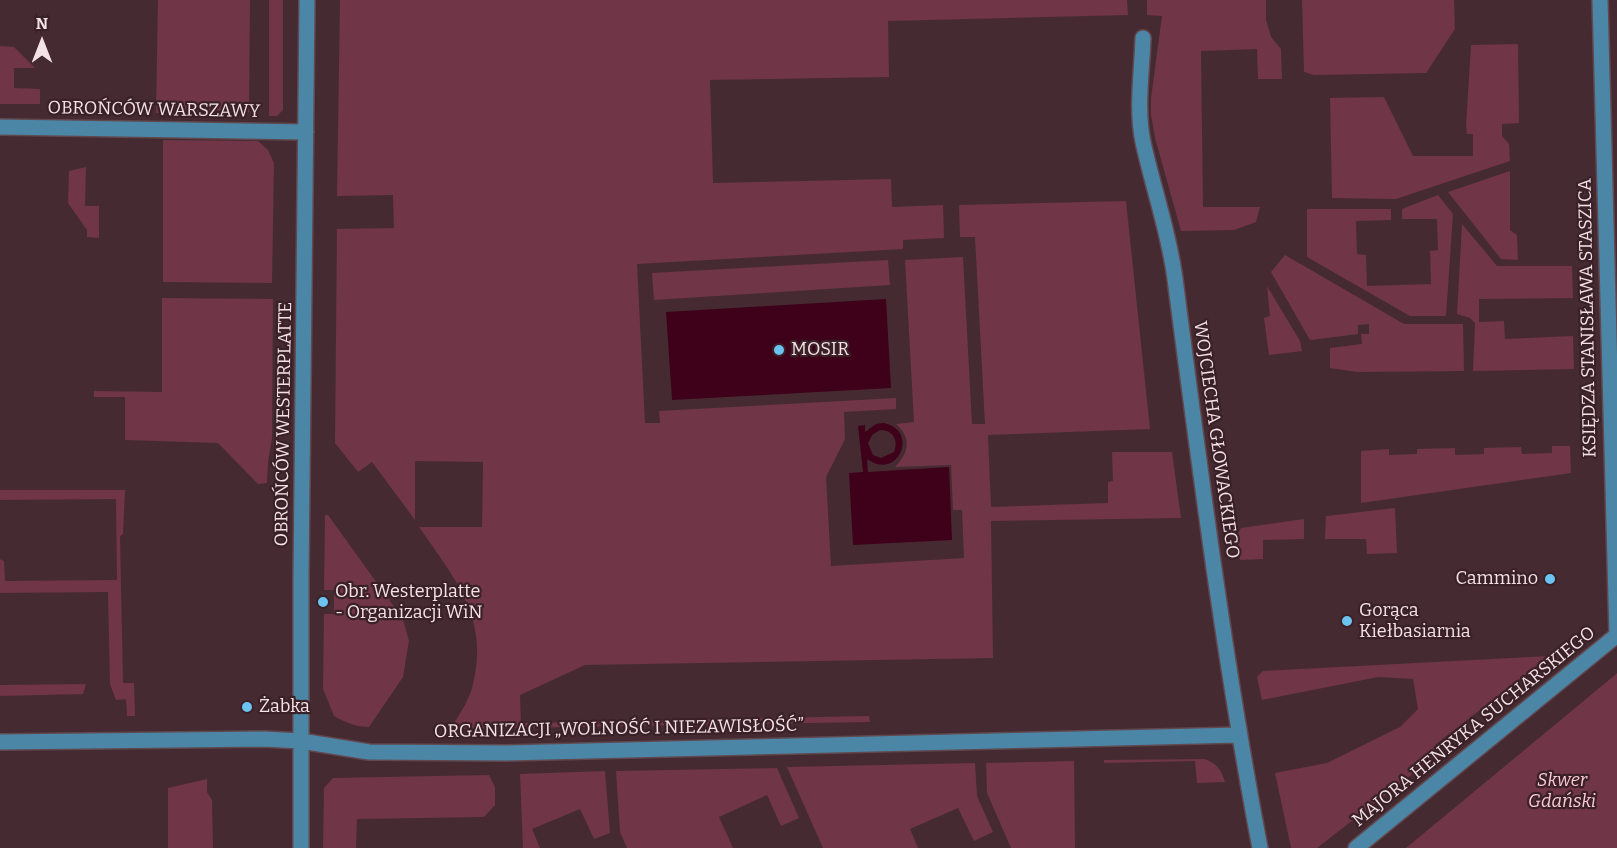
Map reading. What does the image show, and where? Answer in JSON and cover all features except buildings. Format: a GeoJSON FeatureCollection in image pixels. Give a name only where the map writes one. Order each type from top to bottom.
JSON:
{"type":"FeatureCollection","features":[{"type":"Feature","properties":{"kind":"street","name":"OBROŃCÓW WESTERPLATTE"},"geometry":{"type":"LineString","coordinates":[[301,848],[307,0]]}},
{"type":"Feature","properties":{"kind":"street","name":"KSIĘDZA STANISŁAWA STASZICA"},"geometry":{"type":"LineString","coordinates":[[1600,0],[1617,636]]}},
{"type":"Feature","properties":{"kind":"street","name":"WOJCIECHA GŁOWACKIEGO"},"geometry":{"type":"LineString","coordinates":[[1143,38],[1142,140],[1171,248],[1203,496],[1239,735],[1260,848]]}},
{"type":"Feature","properties":{"kind":"street","name":"OBROŃCÓW WARSZAWY"},"geometry":{"type":"LineString","coordinates":[[0,127],[306,132]]}},
{"type":"Feature","properties":{"kind":"street","name":"MAJORA HENRYKA SUCHARSKIEGO"},"geometry":{"type":"LineString","coordinates":[[1356,848],[1617,636]]}},
{"type":"Feature","properties":{"kind":"street","name":"ORGANIZACJI „WOLNOŚĆ I NIEZAWISŁOŚĆ”"},"geometry":{"type":"LineString","coordinates":[[0,742],[264,739],[301,741],[369,752],[506,753],[1239,735]]}},
{"type":"Feature","properties":{"kind":"green space"},"geometry":{"type":"Polygon","coordinates":[[[158,0],[250,0],[249,112],[156,113],[158,0]]]}},
{"type":"Feature","properties":{"kind":"green space"},"geometry":{"type":"Polygon","coordinates":[[[269,0],[283,0],[283,110],[277,116],[269,116],[269,0]]]}},
{"type":"Feature","properties":{"kind":"green space"},"geometry":{"type":"Polygon","coordinates":[[[340,0],[1127,0],[1128,15],[888,21],[889,77],[710,80],[713,183],[891,179],[892,207],[943,205],[944,238],[903,240],[903,249],[637,264],[645,423],[660,423],[659,411],[896,398],[896,409],[844,412],[845,439],[826,477],[831,566],[964,558],[962,510],[953,510],[951,465],[895,467],[906,451],[907,445],[905,435],[896,424],[914,422],[905,260],[963,257],[972,424],[985,424],[975,237],[960,237],[959,205],[1126,201],[1150,429],[988,435],[991,507],[1108,503],[1108,482],[1113,481],[1112,452],[1172,452],[1181,518],[991,521],[993,658],[585,665],[520,695],[521,723],[869,716],[870,722],[451,729],[472,688],[477,664],[477,641],[473,621],[457,583],[419,527],[482,527],[483,462],[415,461],[415,520],[372,462],[358,472],[335,443],[337,229],[394,228],[393,195],[337,196],[340,0]]]}},
{"type":"Feature","properties":{"kind":"green space"},"geometry":{"type":"Polygon","coordinates":[[[1147,0],[1266,0],[1266,20],[1271,37],[1281,49],[1282,79],[1258,79],[1257,49],[1201,51],[1203,207],[1260,207],[1256,222],[1234,230],[1181,231],[1155,138],[1151,115],[1151,98],[1162,16],[1147,15],[1147,0]]]}},
{"type":"Feature","properties":{"kind":"green space"},"geometry":{"type":"Polygon","coordinates":[[[1302,0],[1454,0],[1455,29],[1426,73],[1314,75],[1304,72],[1302,0]]]}},
{"type":"Feature","properties":{"kind":"green space"},"geometry":{"type":"Polygon","coordinates":[[[1518,44],[1519,123],[1502,124],[1502,136],[1509,144],[1510,161],[1396,199],[1332,198],[1330,98],[1384,97],[1413,156],[1473,156],[1473,134],[1467,134],[1466,125],[1471,45],[1518,44]]]}},
{"type":"Feature","properties":{"kind":"green space"},"geometry":{"type":"Polygon","coordinates":[[[0,46],[14,47],[35,68],[14,68],[14,88],[40,89],[40,104],[0,104],[0,46]]]}},
{"type":"Feature","properties":{"kind":"green space"},"geometry":{"type":"Polygon","coordinates":[[[163,140],[258,141],[268,150],[274,163],[272,283],[163,282],[163,140]]]}},
{"type":"Feature","properties":{"kind":"green space"},"geometry":{"type":"Polygon","coordinates":[[[86,167],[85,206],[99,206],[99,238],[87,237],[87,230],[68,203],[69,171],[86,167]]]}},
{"type":"Feature","properties":{"kind":"green space"},"geometry":{"type":"Polygon","coordinates":[[[1510,171],[1510,230],[1517,235],[1518,260],[1501,259],[1448,192],[1510,171]]]}},
{"type":"Feature","properties":{"kind":"green space"},"geometry":{"type":"Polygon","coordinates":[[[1438,195],[1453,214],[1446,316],[1410,316],[1307,257],[1307,209],[1391,209],[1391,220],[1356,221],[1357,254],[1366,255],[1367,286],[1431,284],[1430,251],[1438,250],[1437,219],[1402,219],[1402,209],[1438,195]]]}},
{"type":"Feature","properties":{"kind":"green space"},"geometry":{"type":"Polygon","coordinates":[[[1462,224],[1497,266],[1572,266],[1573,298],[1479,299],[1479,322],[1504,321],[1505,339],[1573,336],[1574,369],[1473,371],[1475,323],[1470,318],[1457,314],[1462,224]]]}},
{"type":"Feature","properties":{"kind":"green space"},"geometry":{"type":"Polygon","coordinates":[[[1285,255],[1404,324],[1463,324],[1464,371],[1357,372],[1330,368],[1330,348],[1362,344],[1361,334],[1369,334],[1369,324],[1358,325],[1358,334],[1310,340],[1271,272],[1285,255]]]}},
{"type":"Feature","properties":{"kind":"green space"},"geometry":{"type":"Polygon","coordinates":[[[888,260],[890,285],[654,300],[652,273],[888,260]]]}},
{"type":"Feature","properties":{"kind":"green space"},"geometry":{"type":"Polygon","coordinates":[[[1267,286],[1300,341],[1302,351],[1269,355],[1264,318],[1270,316],[1267,286]]]}},
{"type":"Feature","properties":{"kind":"green space"},"geometry":{"type":"Polygon","coordinates":[[[162,298],[273,299],[272,438],[267,483],[258,484],[218,443],[125,440],[125,397],[94,397],[94,391],[162,392],[162,298]]]}},
{"type":"Feature","properties":{"kind":"green space"},"geometry":{"type":"Polygon","coordinates":[[[1552,446],[1570,446],[1571,473],[1361,503],[1361,451],[1389,449],[1389,455],[1417,454],[1417,449],[1455,448],[1455,455],[1484,454],[1484,448],[1521,447],[1522,454],[1552,453],[1552,446]]]}},
{"type":"Feature","properties":{"kind":"green space"},"geometry":{"type":"Polygon","coordinates":[[[0,490],[125,490],[123,534],[120,536],[123,683],[134,683],[135,716],[127,716],[126,699],[116,700],[110,684],[108,592],[0,593],[0,559],[4,561],[5,581],[117,580],[116,499],[0,500],[0,490]]]}},
{"type":"Feature","properties":{"kind":"green space"},"geometry":{"type":"Polygon","coordinates":[[[1395,508],[1397,553],[1367,554],[1366,539],[1325,539],[1326,516],[1395,508]]]}},
{"type":"Feature","properties":{"kind":"green space"},"geometry":{"type":"Polygon","coordinates":[[[325,515],[328,515],[403,619],[409,641],[403,677],[369,727],[355,725],[334,716],[323,689],[324,614],[334,614],[334,590],[324,590],[325,515]]]}},
{"type":"Feature","properties":{"kind":"green space"},"geometry":{"type":"Polygon","coordinates":[[[1304,519],[1304,539],[1263,540],[1263,559],[1240,560],[1237,536],[1241,528],[1304,519]]]}},
{"type":"Feature","properties":{"kind":"green space"},"geometry":{"type":"Polygon","coordinates":[[[1549,656],[1435,745],[1433,758],[1317,848],[1291,848],[1275,773],[1327,763],[1400,727],[1418,709],[1413,679],[1378,677],[1262,700],[1257,677],[1263,671],[1549,656]]]}},
{"type":"Feature","properties":{"kind":"green space","name":"Skwer Gdański"},"geometry":{"type":"Polygon","coordinates":[[[1617,673],[1617,848],[1406,848],[1615,675],[1617,673]]]}},
{"type":"Feature","properties":{"kind":"green space"},"geometry":{"type":"Polygon","coordinates":[[[86,684],[83,694],[0,696],[0,685],[86,684]]]}},
{"type":"Feature","properties":{"kind":"green space"},"geometry":{"type":"Polygon","coordinates":[[[1205,759],[1218,768],[1225,782],[1197,783],[1195,761],[1104,763],[1104,760],[1205,759]]]}},
{"type":"Feature","properties":{"kind":"green space"},"geometry":{"type":"Polygon","coordinates":[[[1074,761],[1075,848],[1011,848],[987,793],[986,763],[1074,761]]]}},
{"type":"Feature","properties":{"kind":"green space"},"geometry":{"type":"Polygon","coordinates":[[[975,763],[977,796],[993,832],[974,841],[958,808],[910,829],[918,848],[823,848],[787,767],[975,763]]]}},
{"type":"Feature","properties":{"kind":"green space"},"geometry":{"type":"Polygon","coordinates":[[[777,768],[799,818],[781,826],[767,795],[719,817],[733,848],[627,848],[620,832],[616,771],[777,768]]]}},
{"type":"Feature","properties":{"kind":"green space"},"geometry":{"type":"Polygon","coordinates":[[[605,771],[610,833],[594,839],[580,809],[532,829],[540,848],[523,848],[520,774],[605,771]]]}},
{"type":"Feature","properties":{"kind":"green space"},"geometry":{"type":"Polygon","coordinates":[[[489,775],[495,787],[495,805],[484,817],[357,819],[356,848],[323,848],[324,788],[333,778],[489,775]]]}},
{"type":"Feature","properties":{"kind":"green space"},"geometry":{"type":"Polygon","coordinates":[[[207,779],[207,792],[212,800],[213,848],[168,848],[168,788],[207,779]]]}},
{"type":"Feature","properties":{"kind":"shaded area","name":"MOSIR"},"geometry":{"type":"Polygon","coordinates":[[[886,299],[891,388],[672,400],[666,312],[886,299]]]}},
{"type":"Feature","properties":{"kind":"shaded area"},"geometry":{"type":"Polygon","coordinates":[[[883,423],[894,427],[901,434],[903,443],[896,459],[888,464],[878,464],[867,459],[868,472],[949,467],[952,540],[853,545],[849,473],[863,472],[858,426],[865,425],[865,432],[876,424],[883,423]],[[885,430],[872,435],[868,443],[873,455],[881,458],[894,452],[896,443],[894,436],[885,430]]]}},
{"type":"Feature","properties":{"kind":"place","name":"MOSIR"},"geometry":{"type":"Point","coordinates":[779,350]}},
{"type":"Feature","properties":{"kind":"place","name":"Cammino"},"geometry":{"type":"Point","coordinates":[1550,579]}},
{"type":"Feature","properties":{"kind":"place","name":"Obr. Westerplatte - Organizacji WiN"},"geometry":{"type":"Point","coordinates":[323,602]}},
{"type":"Feature","properties":{"kind":"place","name":"Gorąca Kiełbasiarnia"},"geometry":{"type":"Point","coordinates":[1347,621]}},
{"type":"Feature","properties":{"kind":"place","name":"Żabka"},"geometry":{"type":"Point","coordinates":[247,707]}}]}
